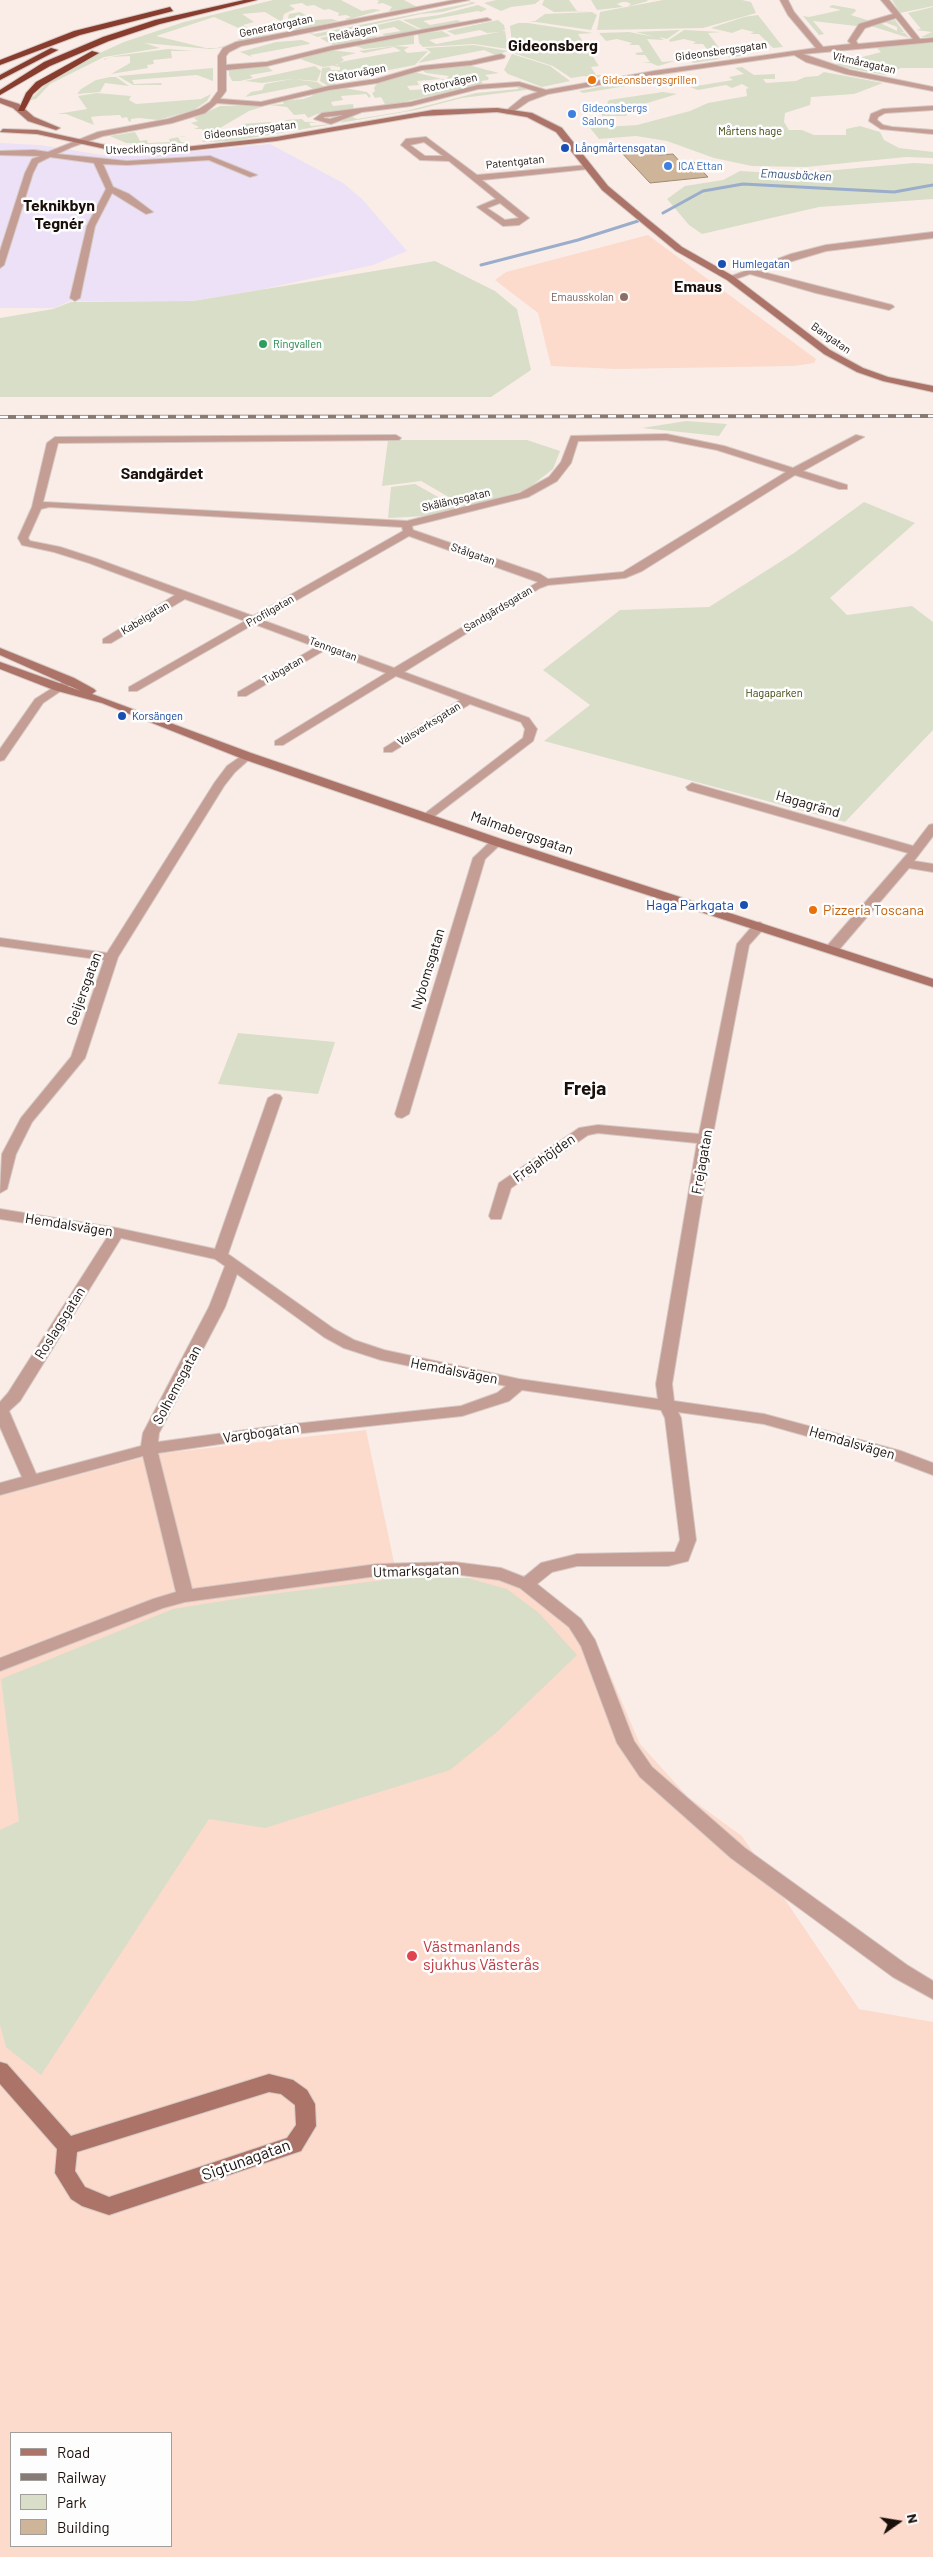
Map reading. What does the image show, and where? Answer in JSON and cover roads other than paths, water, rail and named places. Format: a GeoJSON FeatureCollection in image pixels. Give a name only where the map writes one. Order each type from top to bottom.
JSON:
{"type":"FeatureCollection","features":[{"type":"Feature","properties":{"kind":"highway"},"geometry":{"type":"LineString","coordinates":[[0,78],[65,45],[139,21],[224,0]]}},
{"type":"Feature","properties":{"kind":"highway"},"geometry":{"type":"LineString","coordinates":[[0,93],[39,69],[92,44],[158,22],[253,0]]}},
{"type":"Feature","properties":{"kind":"highway"},"geometry":{"type":"LineString","coordinates":[[20,109],[30,93],[39,84],[90,55],[138,35],[243,2]]}},
{"type":"Feature","properties":{"kind":"highway"},"geometry":{"type":"LineString","coordinates":[[0,63],[89,30],[184,6],[201,5]]}},
{"type":"Feature","properties":{"kind":"street","name":"Generatorgatan"},"geometry":{"type":"LineString","coordinates":[[216,101],[222,91],[222,56],[226,50],[239,44],[465,0]]}},
{"type":"Feature","properties":{"kind":"street"},"geometry":{"type":"LineString","coordinates":[[784,0],[791,13],[821,49]]}},
{"type":"Feature","properties":{"kind":"street"},"geometry":{"type":"LineString","coordinates":[[885,0],[918,41]]}},
{"type":"Feature","properties":{"kind":"street"},"geometry":{"type":"LineString","coordinates":[[856,46],[852,41],[862,26],[897,15]]}},
{"type":"Feature","properties":{"kind":"street","name":"Relävägen"},"geometry":{"type":"LineString","coordinates":[[223,68],[267,64],[332,48],[487,20]]}},
{"type":"Feature","properties":{"kind":"street","name":"Gideonsbergsgatan"},"geometry":{"type":"LineString","coordinates":[[423,114],[480,110],[510,112],[526,99],[546,92],[673,70],[793,52],[933,40]]}},
{"type":"Feature","properties":{"kind":"street","name":"Vitmåragatan"},"geometry":{"type":"LineString","coordinates":[[793,52],[817,63],[849,72],[933,89]]}},
{"type":"Feature","properties":{"kind":"street","name":"Statorvägen"},"geometry":{"type":"LineString","coordinates":[[216,101],[261,104],[329,88],[376,81],[421,68],[471,63],[501,56]]}},
{"type":"Feature","properties":{"kind":"street","name":"Rotorvägen"},"geometry":{"type":"LineString","coordinates":[[358,112],[411,104],[478,87],[505,84],[519,84],[546,92]]}},
{"type":"Feature","properties":{"kind":"street","name":"Gideonsbergsgatan"},"geometry":{"type":"LineString","coordinates":[[0,100],[20,109],[31,119],[75,134],[80,140]]}},
{"type":"Feature","properties":{"kind":"street"},"geometry":{"type":"LineString","coordinates":[[0,265],[3,249],[32,165],[43,156],[53,154],[80,140],[101,134],[191,115],[202,111],[216,101]]}},
{"type":"Feature","properties":{"kind":"street","name":"Gideonsbergsgatan"},"geometry":{"type":"LineString","coordinates":[[1,131],[37,132],[80,140],[93,146],[124,151],[211,148],[276,140],[477,105],[518,106]]}},
{"type":"Feature","properties":{"kind":"street"},"geometry":{"type":"LineString","coordinates":[[518,106],[552,117],[557,122],[559,130],[605,188],[679,249],[730,278],[794,256],[826,248],[933,235]]}},
{"type":"Feature","properties":{"kind":"street"},"geometry":{"type":"LineString","coordinates":[[933,108],[883,111],[874,116],[873,121],[881,127],[933,132]]}},
{"type":"Feature","properties":{"kind":"street"},"geometry":{"type":"LineString","coordinates":[[1,131],[20,122],[24,117],[20,109]]}},
{"type":"Feature","properties":{"kind":"street"},"geometry":{"type":"LineString","coordinates":[[510,112],[536,118],[559,130]]}},
{"type":"Feature","properties":{"kind":"street","name":"Patentgatan"},"geometry":{"type":"LineString","coordinates":[[451,159],[422,158],[405,145],[409,141],[426,139],[502,199]]}},
{"type":"Feature","properties":{"kind":"street","name":"Utvecklingsgränd"},"geometry":{"type":"LineString","coordinates":[[0,153],[53,154],[98,162],[127,163],[210,158],[253,175]]}},
{"type":"Feature","properties":{"kind":"street","name":"Utvecklingsgränd"},"geometry":{"type":"LineString","coordinates":[[98,162],[110,189]]}},
{"type":"Feature","properties":{"kind":"street","name":"Patentgatan"},"geometry":{"type":"LineString","coordinates":[[475,178],[588,167]]}},
{"type":"Feature","properties":{"kind":"street"},"geometry":{"type":"LineString","coordinates":[[75,298],[91,226],[110,189],[126,196],[149,212]]}},
{"type":"Feature","properties":{"kind":"street"},"geometry":{"type":"LineString","coordinates":[[752,272],[811,289],[890,307]]}},
{"type":"Feature","properties":{"kind":"street","name":"Bangatan"},"geometry":{"type":"LineString","coordinates":[[730,278],[842,362],[886,379],[933,389]]}},
{"type":"Feature","properties":{"kind":"street","name":"Skälängsgatan"},"geometry":{"type":"LineString","coordinates":[[34,511],[50,504],[408,528],[524,495],[553,479],[561,471],[574,438],[666,437],[685,440],[720,448],[843,487]]}},
{"type":"Feature","properties":{"kind":"street","name":"Sandgärdsgatan"},"geometry":{"type":"LineString","coordinates":[[279,743],[546,582],[625,575],[793,472],[859,437]]}},
{"type":"Feature","properties":{"kind":"street"},"geometry":{"type":"LineString","coordinates":[[34,511],[52,443],[55,440],[396,438]]}},
{"type":"Feature","properties":{"kind":"street","name":"Tenngatan"},"geometry":{"type":"LineString","coordinates":[[34,511],[23,538],[26,543],[56,549],[93,561],[525,720],[531,729],[529,740],[427,818]]}},
{"type":"Feature","properties":{"kind":"street","name":"Stålgatan"},"geometry":{"type":"LineString","coordinates":[[408,528],[536,576],[546,582]]}},
{"type":"Feature","properties":{"kind":"street","name":"Profilgatan"},"geometry":{"type":"LineString","coordinates":[[133,690],[408,528]]}},
{"type":"Feature","properties":{"kind":"street","name":"Kabelgatan"},"geometry":{"type":"LineString","coordinates":[[106,641],[184,595]]}},
{"type":"Feature","properties":{"kind":"street","name":"Tubgatan"},"geometry":{"type":"LineString","coordinates":[[242,694],[325,646]]}},
{"type":"Feature","properties":{"kind":"street","name":"Malmabergsgatan"},"geometry":{"type":"LineString","coordinates":[[0,651],[70,680],[106,701]]}},
{"type":"Feature","properties":{"kind":"street","name":"Malmabergsgatan"},"geometry":{"type":"LineString","coordinates":[[0,665],[58,688],[106,701],[247,756],[497,842],[933,983]]}},
{"type":"Feature","properties":{"kind":"street"},"geometry":{"type":"LineString","coordinates":[[1,753],[39,700],[70,680]]}},
{"type":"Feature","properties":{"kind":"street","name":"Valsverksgatan"},"geometry":{"type":"LineString","coordinates":[[388,750],[469,699]]}},
{"type":"Feature","properties":{"kind":"street","name":"Geijersgatan"},"geometry":{"type":"LineString","coordinates":[[0,1189],[9,1154],[26,1121],[78,1058],[111,957],[219,785],[231,769],[247,756]]}},
{"type":"Feature","properties":{"kind":"street","name":"Hagagränd"},"geometry":{"type":"LineString","coordinates":[[692,787],[915,851]]}},
{"type":"Feature","properties":{"kind":"street"},"geometry":{"type":"LineString","coordinates":[[832,949],[906,864],[933,828]]}},
{"type":"Feature","properties":{"kind":"street","name":"Nybomsgatan"},"geometry":{"type":"LineString","coordinates":[[402,1114],[479,858],[497,842]]}},
{"type":"Feature","properties":{"kind":"street"},"geometry":{"type":"LineString","coordinates":[[906,864],[933,868]]}},
{"type":"Feature","properties":{"kind":"street","name":"Frejagatan"},"geometry":{"type":"LineString","coordinates":[[667,1405],[664,1384],[705,1139],[743,944],[760,926]]}},
{"type":"Feature","properties":{"kind":"street"},"geometry":{"type":"LineString","coordinates":[[0,942],[111,957]]}},
{"type":"Feature","properties":{"kind":"street"},"geometry":{"type":"LineString","coordinates":[[220,1255],[275,1098]]}},
{"type":"Feature","properties":{"kind":"street","name":"Frejahöjden"},"geometry":{"type":"LineString","coordinates":[[496,1216],[504,1186],[584,1131],[598,1129],[705,1139]]}},
{"type":"Feature","properties":{"kind":"street","name":"Hemdalsvägen"},"geometry":{"type":"LineString","coordinates":[[0,1214],[116,1233],[220,1255],[233,1266],[349,1344],[381,1355],[520,1384],[764,1419],[901,1457],[933,1469]]}},
{"type":"Feature","properties":{"kind":"street","name":"Roslagsgatan"},"geometry":{"type":"LineString","coordinates":[[32,1480],[0,1411],[14,1397],[116,1233]]}},
{"type":"Feature","properties":{"kind":"street","name":"Solhemsgatan"},"geometry":{"type":"LineString","coordinates":[[185,1596],[149,1449],[151,1433],[217,1307],[233,1266]]}},
{"type":"Feature","properties":{"kind":"street","name":"Vargbogatan"},"geometry":{"type":"LineString","coordinates":[[0,1489],[149,1449],[275,1431],[462,1411],[503,1397],[520,1384]]}},
{"type":"Feature","properties":{"kind":"street"},"geometry":{"type":"LineString","coordinates":[[526,1584],[547,1567],[577,1560],[661,1560],[682,1556],[688,1540],[673,1418],[667,1405]]}},
{"type":"Feature","properties":{"kind":"street","name":"Utmarksgatan"},"geometry":{"type":"LineString","coordinates":[[0,1665],[159,1603],[185,1596],[377,1570],[454,1568],[502,1574],[526,1584],[575,1623],[589,1645],[626,1743],[646,1772],[738,1853],[900,1971],[933,1991]]}},
{"type":"Feature","properties":{"kind":"street"},"geometry":{"type":"LineString","coordinates":[[0,2070],[67,2146]]}},
{"type":"Feature","properties":{"kind":"street","name":"Sigtunagatan"},"geometry":{"type":"LineString","coordinates":[[269,2083],[286,2086],[300,2096],[307,2112],[306,2126],[294,2145],[109,2206],[89,2200],[78,2192],[65,2173],[67,2146],[269,2083]]}},
{"type":"Feature","properties":{"kind":"waterway","name":"Emausbäcken"},"geometry":{"type":"LineString","coordinates":[[663,213],[703,191],[743,184],[894,192],[933,185]]}},
{"type":"Feature","properties":{"kind":"waterway","name":"Emausbäcken"},"geometry":{"type":"LineString","coordinates":[[481,265],[578,240],[638,221]]}},
{"type":"Feature","properties":{"kind":"railway"},"geometry":{"type":"LineString","coordinates":[[0,417],[933,416]]}},
{"type":"Feature","properties":{"kind":"place","name":"Gideonsbergsgrillen"},"geometry":{"type":"Point","coordinates":[592,80]}},
{"type":"Feature","properties":{"kind":"place","name":"Gideonsbergs Salong"},"geometry":{"type":"Point","coordinates":[572,114]}},
{"type":"Feature","properties":{"kind":"place","name":"Långmårtensgatan"},"geometry":{"type":"Point","coordinates":[565,148]}},
{"type":"Feature","properties":{"kind":"place","name":"ICA Ettan"},"geometry":{"type":"Point","coordinates":[668,166]}},
{"type":"Feature","properties":{"kind":"place","name":"Humlegatan"},"geometry":{"type":"Point","coordinates":[722,264]}},
{"type":"Feature","properties":{"kind":"place","name":"Emausskolan"},"geometry":{"type":"Point","coordinates":[624,297]}},
{"type":"Feature","properties":{"kind":"place","name":"Ringvallen"},"geometry":{"type":"Point","coordinates":[263,344]}},
{"type":"Feature","properties":{"kind":"place","name":"Korsängen"},"geometry":{"type":"Point","coordinates":[122,716]}},
{"type":"Feature","properties":{"kind":"place","name":"Haga Parkgata"},"geometry":{"type":"Point","coordinates":[744,905]}},
{"type":"Feature","properties":{"kind":"place","name":"Pizzeria Toscana"},"geometry":{"type":"Point","coordinates":[813,910]}},
{"type":"Feature","properties":{"kind":"place","name":"Västmanlands sjukhus Västerås"},"geometry":{"type":"Point","coordinates":[412,1956]}},
{"type":"Feature","properties":{"kind":"district","name":"Gideonsberg"},"geometry":{"type":"Point","coordinates":[553,46]}},
{"type":"Feature","properties":{"kind":"district","name":"Teknikbyn Tegnér"},"geometry":{"type":"Point","coordinates":[59,215]}},
{"type":"Feature","properties":{"kind":"district","name":"Emaus"},"geometry":{"type":"Point","coordinates":[698,287]}},
{"type":"Feature","properties":{"kind":"district","name":"Sandgärdet"},"geometry":{"type":"Point","coordinates":[162,474]}},
{"type":"Feature","properties":{"kind":"district","name":"Freja"},"geometry":{"type":"Point","coordinates":[585,1089]}},
{"type":"Feature","properties":{"kind":"park label","name":"Mårtens hage"},"geometry":{"type":"Point","coordinates":[750,131]}},
{"type":"Feature","properties":{"kind":"park label","name":"Hagaparken"},"geometry":{"type":"Point","coordinates":[774,693]}}]}
